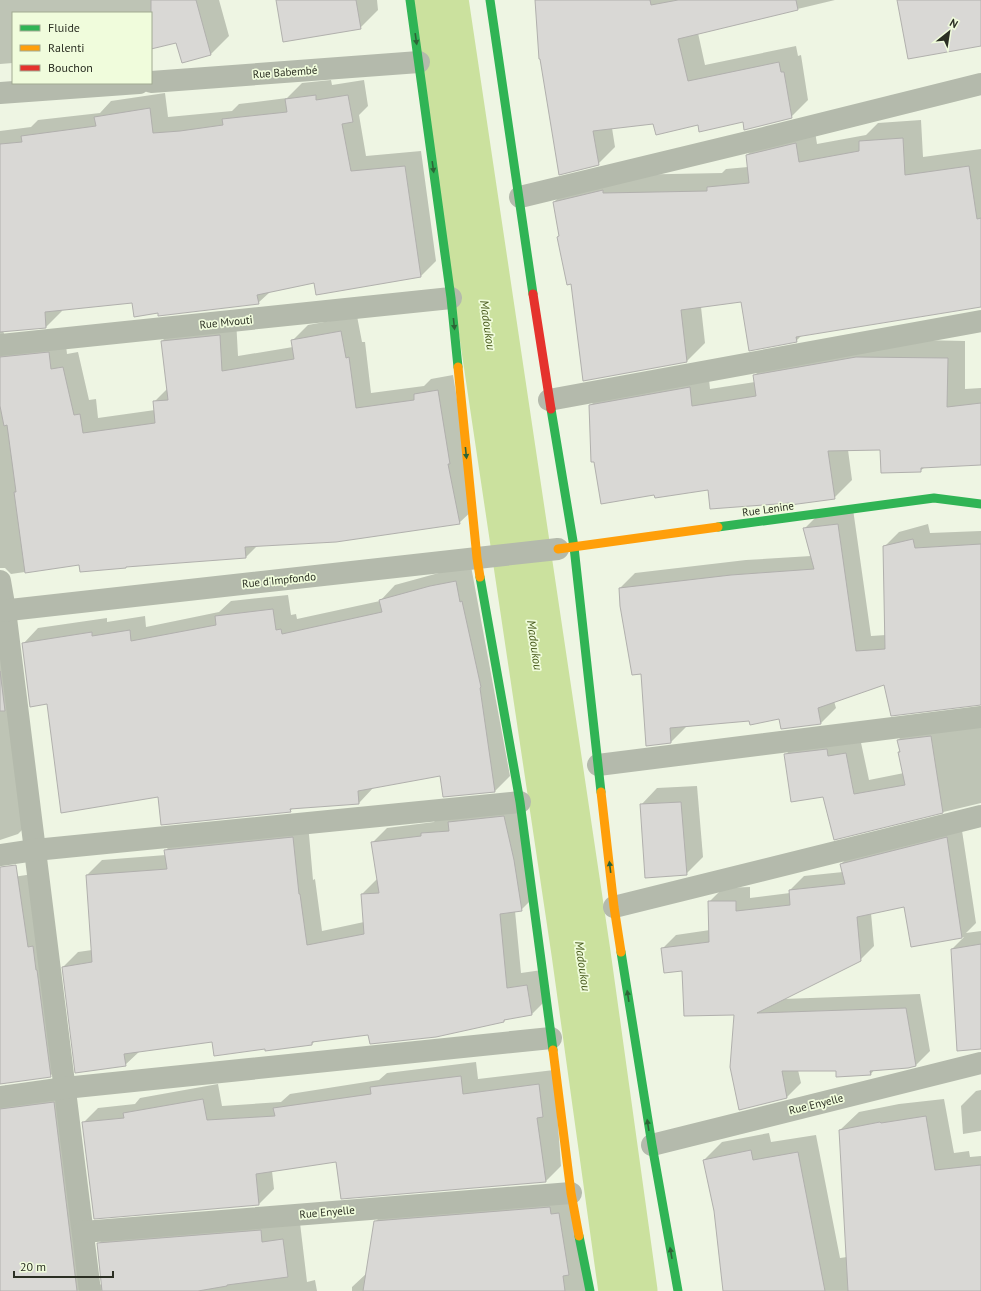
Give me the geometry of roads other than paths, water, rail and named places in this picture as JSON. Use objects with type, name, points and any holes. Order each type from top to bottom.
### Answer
[{"type":"main road","points":[[410,0],[487,557],[571,1193],[590,1291]]},
{"type":"main road","points":[[490,0],[550,400],[566,548],[598,765],[614,907],[652,1145],[678,1291]]},
{"type":"main road","name":"Rue Lenine","points":[[566,548],[934,498],[981,504]]},
{"type":"street","name":"Rue Babembé","points":[[152,82],[419,62]]},
{"type":"street","points":[[0,93],[125,84]]},
{"type":"street","points":[[520,197],[981,84]]},
{"type":"street","name":"Rue Mvouti","points":[[0,345],[451,298]]},
{"type":"street","points":[[550,400],[981,321]]},
{"type":"street","name":"Rue d'Impfondo","points":[[2,610],[566,548]]},
{"type":"street","points":[[0,581],[2,610],[35,850],[90,1291]]},
{"type":"street","points":[[598,765],[981,716]]},
{"type":"street","points":[[0,855],[35,850],[520,802]]},
{"type":"street","points":[[614,907],[981,816]]},
{"type":"street","points":[[0,1097],[65,1088],[551,1038]]},
{"type":"street","name":"Rue Enyelle","points":[[652,1145],[981,1063]]},
{"type":"street","name":"Rue Enyelle","points":[[83,1232],[571,1193]]},
{"type":"waterway","name":"Madoukou","points":[[439,0],[581,953],[628,1291]]}]
